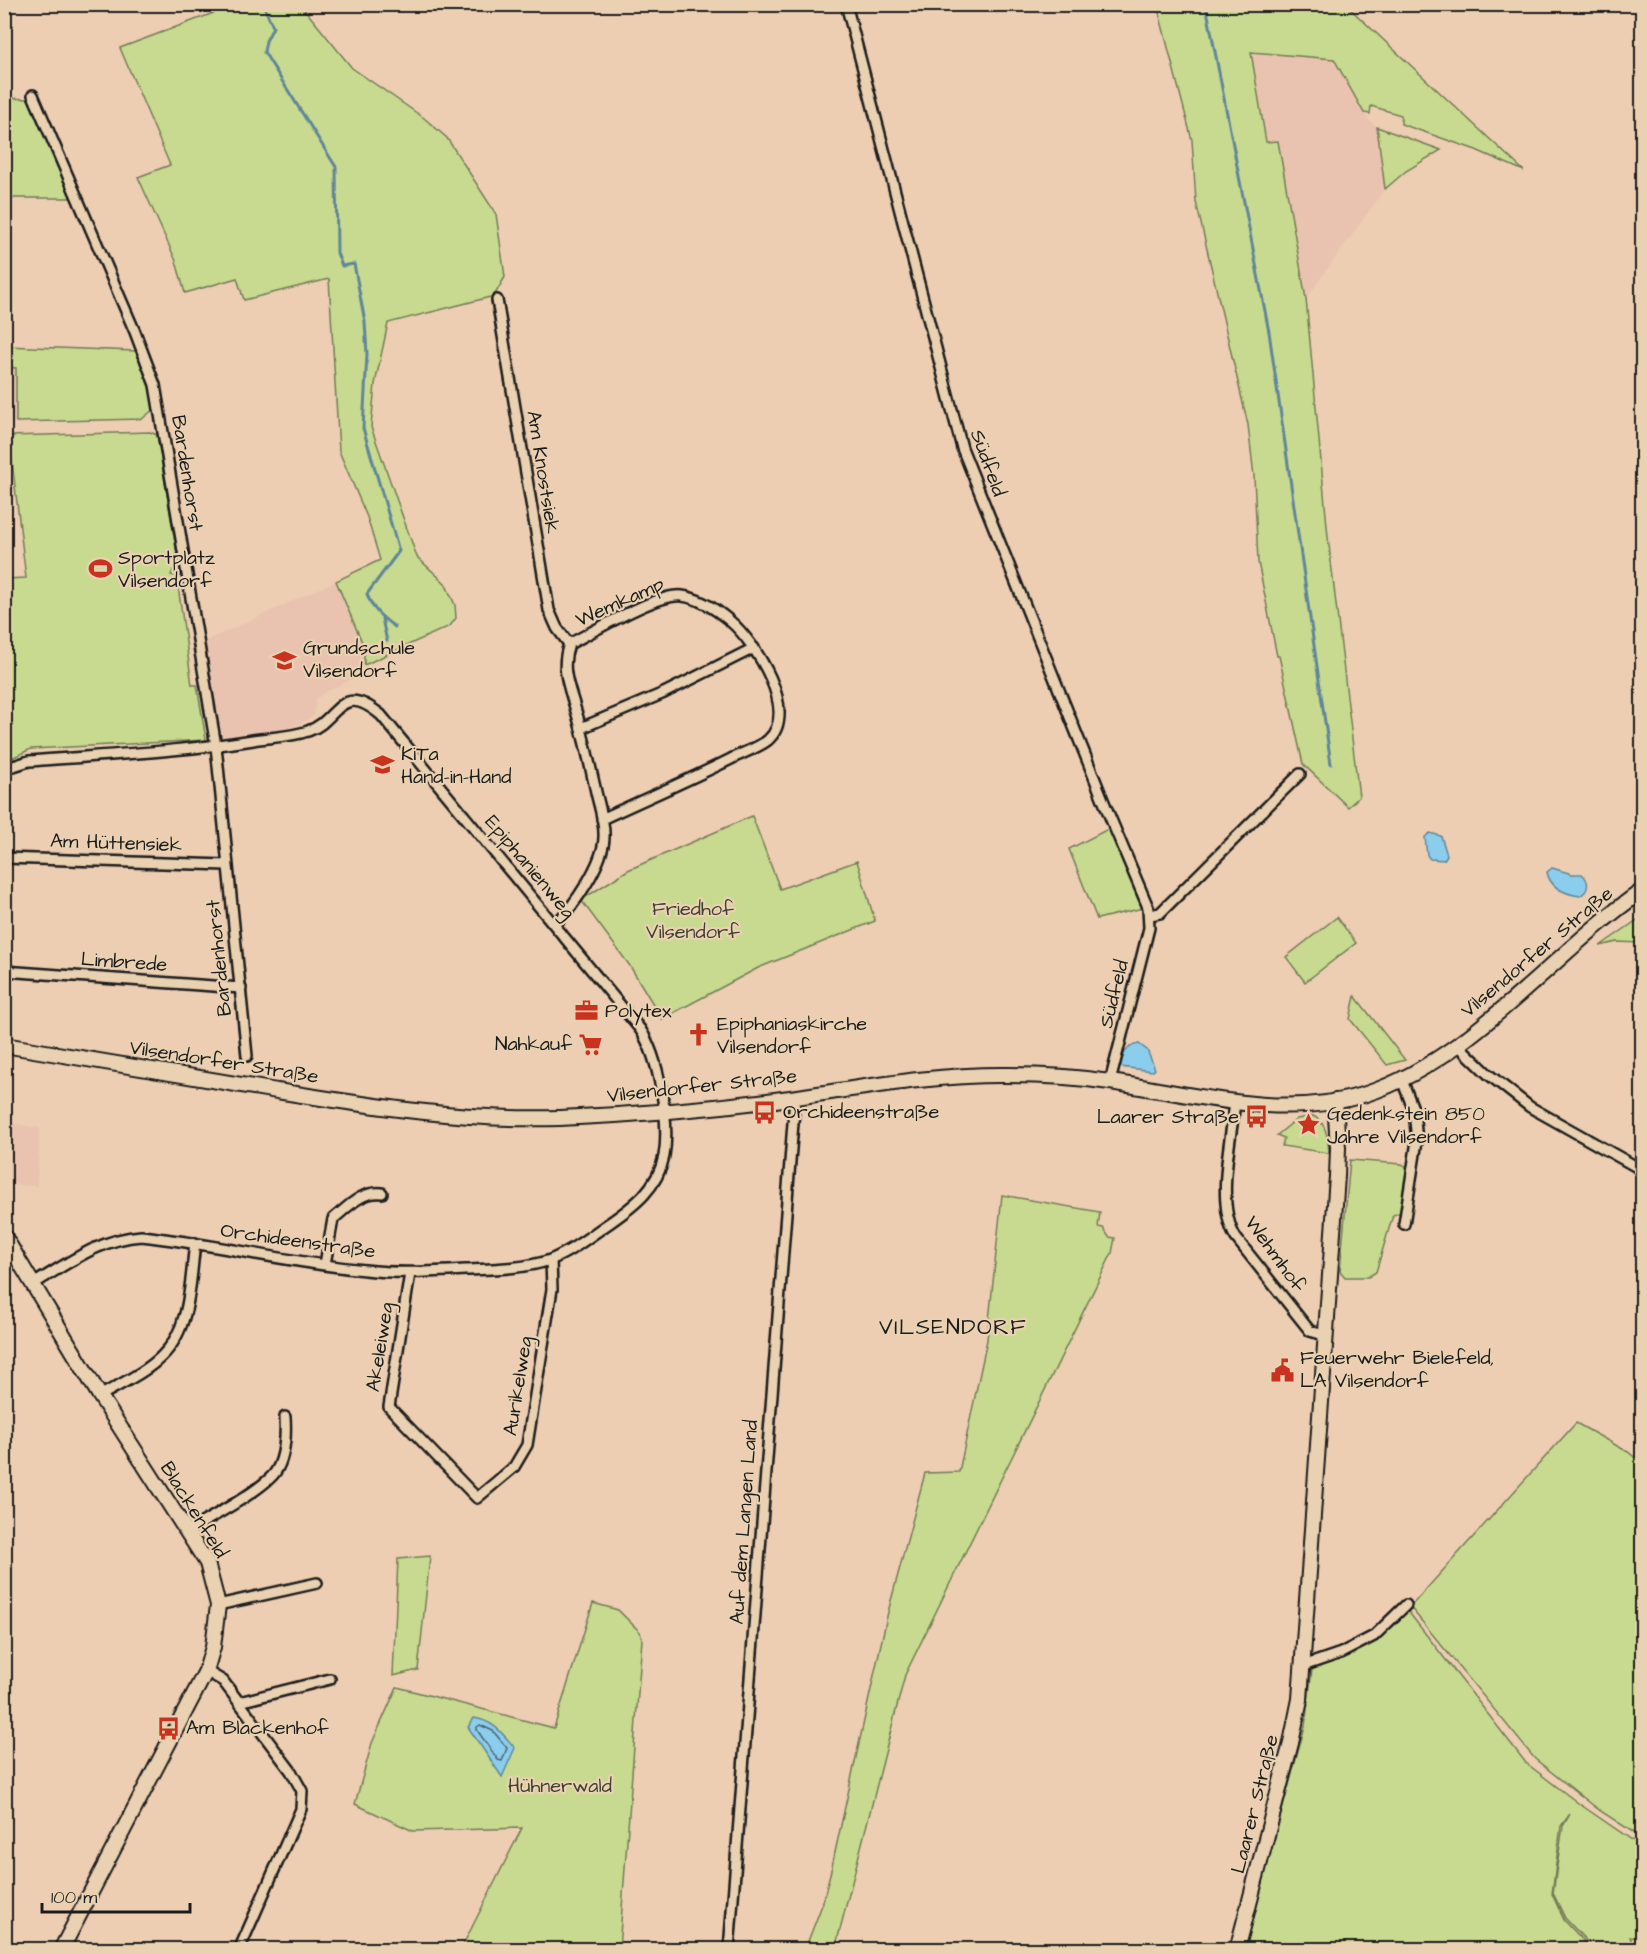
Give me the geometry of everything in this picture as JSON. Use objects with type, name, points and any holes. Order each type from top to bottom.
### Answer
[{"type":"main road","name":"Vilsendorfer Straße","points":[[4,1045],[244,1086],[398,1109],[525,1118],[663,1111],[795,1097],[929,1079],[973,1076],[1044,1076],[1110,1082],[1235,1102],[1278,1105],[1335,1101],[1362,1095],[1402,1080],[1427,1066],[1513,999],[1603,919],[1642,891]]},
{"type":"main road","name":"Laarer Straße","points":[[1238,1950],[1291,1743],[1300,1699],[1338,1161],[1335,1101]]},
{"type":"main road","name":"Blackenfeld","points":[[4,1236],[140,1461],[207,1563],[218,1605],[213,1647],[206,1671],[61,1950]]},
{"type":"street","name":"Südfeld","points":[[846,4],[962,448],[1150,915],[1134,993],[1110,1082]]},
{"type":"street","name":"Bardenhorst","points":[[33,95],[135,332],[155,385],[216,746],[247,1056]]},
{"type":"street","name":"Am Knostsiek","points":[[496,300],[549,610],[557,628],[569,644]]},
{"type":"street","name":"Wemkamp","points":[[555,924],[563,917],[578,895],[601,854],[604,837],[581,728],[564,669],[564,657],[569,644],[666,597],[680,596],[695,599],[729,620],[753,648],[771,680],[778,701],[780,717],[776,730],[767,741],[700,775],[602,819]]},
{"type":"street","points":[[581,728],[664,693],[753,648]]},
{"type":"street","name":"Epiphanienweg","points":[[4,769],[29,761],[216,746],[309,731],[345,703],[358,701],[370,705],[381,715],[555,924],[647,1039],[655,1060],[663,1111]]},
{"type":"street","points":[[1150,915],[1160,913],[1299,774]]},
{"type":"street","name":"Am Hüttensiek","points":[[4,858],[227,865]]},
{"type":"street","name":"Limbrede","points":[[4,971],[242,988]]},
{"type":"street","name":"Vilsendorfer Straße","points":[[1457,1044],[1496,1081],[1530,1107],[1642,1170]]},
{"type":"street","points":[[1402,1080],[1414,1111],[1416,1141],[1404,1224]]},
{"type":"street","name":"Auf dem Langen Land","points":[[729,1950],[795,1097]]},
{"type":"street","name":"Wehmhof","points":[[1235,1102],[1225,1188],[1230,1225],[1243,1246],[1310,1331],[1327,1335]]},
{"type":"street","name":"Orchideenstraße","points":[[33,1284],[84,1253],[112,1240],[141,1236],[364,1270],[410,1273],[489,1269],[551,1260],[616,1218],[649,1191],[658,1177],[665,1148],[663,1111]]},
{"type":"street","points":[[325,1264],[333,1219],[362,1196],[382,1193]]},
{"type":"street","name":"Orchideenstraße","points":[[100,1396],[157,1360],[176,1339],[184,1316],[195,1244]]},
{"type":"street","name":"Aurikelweg","points":[[477,1498],[514,1467],[527,1445],[552,1289],[551,1260]]},
{"type":"street","name":"Akeleiweg","points":[[410,1273],[389,1407],[477,1498]]},
{"type":"street","points":[[188,1531],[272,1477],[280,1461],[286,1429],[285,1417]]},
{"type":"street","points":[[218,1605],[317,1582]]},
{"type":"street","points":[[1303,1666],[1341,1653],[1374,1636],[1406,1605]]},
{"type":"street","points":[[206,1671],[223,1682],[297,1781],[302,1791],[303,1800],[298,1818],[239,1950]]},
{"type":"street","points":[[239,1702],[330,1679]]},
{"type":"shaded area","points":[[1251,52],[1334,59],[1368,119],[1377,127],[1385,189],[1306,299],[1278,142],[1267,143]]},
{"type":"shaded area","points":[[5,367],[16,367],[16,422],[5,423]]},
{"type":"shaded area","name":"Grundschule Vilsendorf","points":[[336,581],[364,647],[364,665],[356,677],[322,694],[316,699],[314,715],[294,727],[227,738],[222,736],[218,732],[203,642]]},
{"type":"shaded area","points":[[4,1122],[40,1128],[37,1186],[5,1184]]},
{"type":"green space","points":[[235,5],[301,5],[352,68],[424,118],[447,138],[496,214],[505,277],[494,296],[388,323],[375,384],[371,427],[417,557],[445,583],[455,605],[456,618],[450,626],[364,665],[364,647],[336,581],[380,560],[367,517],[339,451],[329,279],[244,300],[237,278],[185,293],[176,261],[138,177],[170,165],[120,48]]},
{"type":"green space","points":[[1157,5],[1346,5],[1524,171],[1476,150],[1401,124],[1401,115],[1371,106],[1370,114],[1364,113],[1334,59],[1251,52],[1266,142],[1278,141],[1306,299],[1328,537],[1359,797],[1348,807],[1303,764],[1279,656],[1277,656],[1258,562],[1254,476],[1248,425],[1196,202],[1192,140]]},
{"type":"green space","points":[[5,98],[30,99],[74,198],[5,198]]},
{"type":"green space","points":[[1377,127],[1441,150],[1406,171],[1385,189]]},
{"type":"green space","points":[[5,346],[136,351],[149,380],[154,409],[142,419],[16,422],[16,368],[5,367]]},
{"type":"green space","name":"Sportplatz Vilsendorf","points":[[150,432],[157,435],[178,560],[171,575],[176,576],[177,579],[192,685],[197,685],[206,740],[31,749],[5,761],[5,579],[26,578],[9,436]]},
{"type":"green space","name":"Friedhof Vilsendorf","points":[[752,816],[780,889],[857,861],[875,921],[758,968],[662,1019],[630,966],[581,900],[628,870]]},
{"type":"green space","points":[[1110,828],[1143,908],[1097,919],[1069,849]]},
{"type":"green space","points":[[1642,911],[1642,943],[1617,942],[1600,946],[1640,918]]},
{"type":"green space","points":[[1337,917],[1356,943],[1305,982],[1286,957]]},
{"type":"green space","points":[[1355,996],[1405,1060],[1387,1065],[1350,1019]]},
{"type":"green space","points":[[1313,1116],[1324,1127],[1329,1153],[1282,1146],[1284,1138],[1277,1135],[1297,1119]]},
{"type":"green space","points":[[1350,1160],[1402,1164],[1408,1168],[1404,1211],[1393,1215],[1376,1272],[1368,1277],[1345,1277],[1340,1271]]},
{"type":"green space","points":[[1002,1195],[1100,1212],[1098,1227],[1103,1228],[1109,1237],[1115,1238],[1112,1253],[905,1675],[835,1949],[805,1949],[822,1905],[832,1866],[888,1612],[925,1473],[959,1472],[987,1340]]},
{"type":"green space","points":[[1576,1423],[1628,1452],[1642,1463],[1642,1838],[1599,1810],[1535,1759],[1410,1607]]},
{"type":"green space","points":[[430,1556],[418,1670],[393,1676],[398,1559]]},
{"type":"green space","name":"Hühnerwald","points":[[593,1603],[618,1610],[640,1632],[642,1639],[619,1949],[461,1949],[522,1828],[413,1831],[355,1804],[372,1743],[397,1687],[554,1728]]},
{"type":"green space","points":[[1407,1610],[1526,1763],[1578,1803],[1642,1847],[1642,1938],[1630,1937],[1636,1949],[1594,1949],[1565,1918],[1553,1893],[1563,1826],[1570,1814],[1561,1826],[1552,1894],[1564,1920],[1591,1949],[1244,1950],[1305,1726],[1312,1670],[1344,1655]]},
{"type":"water","points":[[1430,833],[1441,836],[1447,855],[1444,860],[1430,859],[1427,855],[1425,837]]},
{"type":"water","points":[[1552,868],[1572,874],[1582,874],[1587,883],[1587,889],[1580,896],[1559,889],[1551,882],[1547,872]]},
{"type":"water","points":[[1139,1044],[1147,1050],[1155,1069],[1153,1071],[1120,1067],[1125,1052],[1131,1046]]},
{"type":"water","points":[[474,1718],[492,1725],[515,1748],[502,1777],[468,1727]]},
{"type":"waterway","points":[[263,4],[273,27],[266,41],[264,52],[336,167],[337,253],[342,266],[354,264],[365,322],[367,354],[363,428],[399,551],[367,594],[378,613],[395,627]]},
{"type":"waterway","points":[[1207,10],[1269,332],[1331,764]]},
{"type":"waterway","points":[[382,619],[387,641]]},
{"type":"place","name":"Sportplatz Vilsendorf","points":[[100,569]]},
{"type":"place","name":"Grundschule Vilsendorf","points":[[285,660]]},
{"type":"place","name":"KiTa Hand-in-Hand","points":[[383,765]]},
{"type":"place","name":"Polytex","points":[[587,1011]]},
{"type":"place","name":"Epiphaniaskirche Vilsendorf","points":[[699,1035]]},
{"type":"place","name":"Nahkauf","points":[[590,1044]]},
{"type":"place","name":"Orchideenstraße","points":[[765,1112]]},
{"type":"place","name":"Laarer Straße","points":[[1257,1117]]},
{"type":"place","name":"Gedenkstein 850 Jahre Vilsendorf","points":[[1309,1125]]},
{"type":"place","name":"Feuerwehr Bielefeld, LA Vilsendorf","points":[[1282,1370]]},
{"type":"place","name":"Am Blackenhof","points":[[168,1728]]},
{"type":"district","name":"VILSENDORF","points":[[953,1327]]}]
